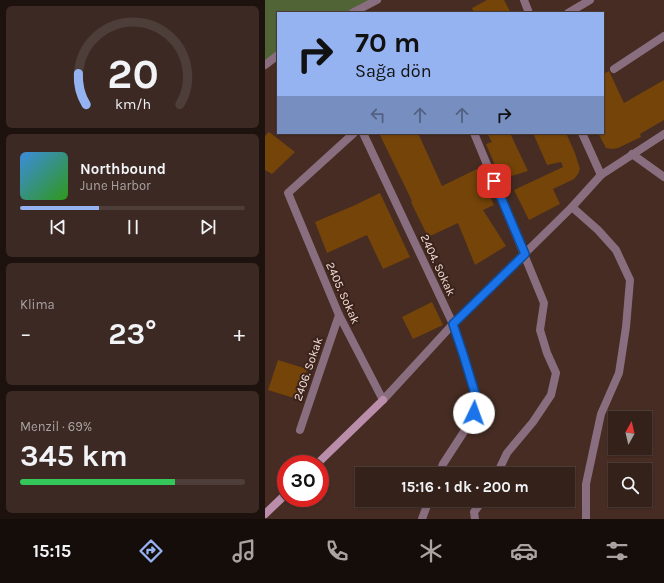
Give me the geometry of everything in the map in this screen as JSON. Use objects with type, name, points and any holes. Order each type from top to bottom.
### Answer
[{"type":"street","points":[[354,12],[377,0]]},
{"type":"street","points":[[523,0],[529,12]]},
{"type":"street","points":[[570,12],[591,0]]},
{"type":"street","points":[[614,69],[664,36]]},
{"type":"street","points":[[265,65],[277,56]]},
{"type":"street","name":"2405. Sokak","points":[[353,134],[287,193],[339,315],[383,400]]},
{"type":"street","name":"2404. Sokak","points":[[363,134],[453,324],[477,400],[474,413],[467,427],[442,467]]},
{"type":"street","points":[[474,134],[544,303],[540,330],[547,353],[556,373],[551,395],[533,422],[507,453],[500,467]]},
{"type":"street","points":[[583,134],[601,174]]},
{"type":"street","points":[[326,455],[383,400],[453,324],[572,207],[601,174],[664,134]]},
{"type":"street","points":[[632,154],[664,177]]},
{"type":"street","points":[[572,207],[599,230],[616,250],[630,280],[626,327],[619,373],[601,414],[586,484],[586,519]]},
{"type":"street","name":"2406. Sokak","points":[[300,430],[339,315]]},
{"type":"street","points":[[265,514],[277,503]]},
{"type":"street","points":[[422,519],[426,507]]},
{"type":"street","points":[[475,519],[474,512],[478,507]]},
{"type":"green space","points":[[265,0],[377,0],[354,12],[277,12],[277,56],[265,65]]},
{"type":"building","points":[[487,0],[504,0],[510,12],[474,12],[472,8]]},
{"type":"building","points":[[609,71],[624,103],[664,80],[664,120],[640,134],[641,137],[618,148],[612,149],[606,148],[599,134],[604,134],[604,74]]},
{"type":"building","points":[[269,132],[295,152],[272,174],[265,170],[265,136]]},
{"type":"building","points":[[379,134],[418,134],[442,186],[477,169],[494,205],[483,210],[506,246],[475,265],[458,223],[428,237],[411,202],[412,201]]},
{"type":"building","points":[[488,134],[510,134],[528,171],[501,179],[486,144],[492,142]]},
{"type":"building","points":[[533,134],[566,134],[580,169],[578,174],[574,179],[553,189],[560,204],[529,220],[514,190],[563,167],[561,162],[547,165]]},
{"type":"building","points":[[380,193],[410,257],[383,269],[367,235],[327,253],[315,222]]},
{"type":"building","points":[[432,302],[443,325],[413,339],[402,317]]},
{"type":"building","points":[[278,360],[307,369],[297,399],[268,390]]},
{"type":"route","points":[[474,413],[477,400],[453,324],[525,254],[494,181]]}]
